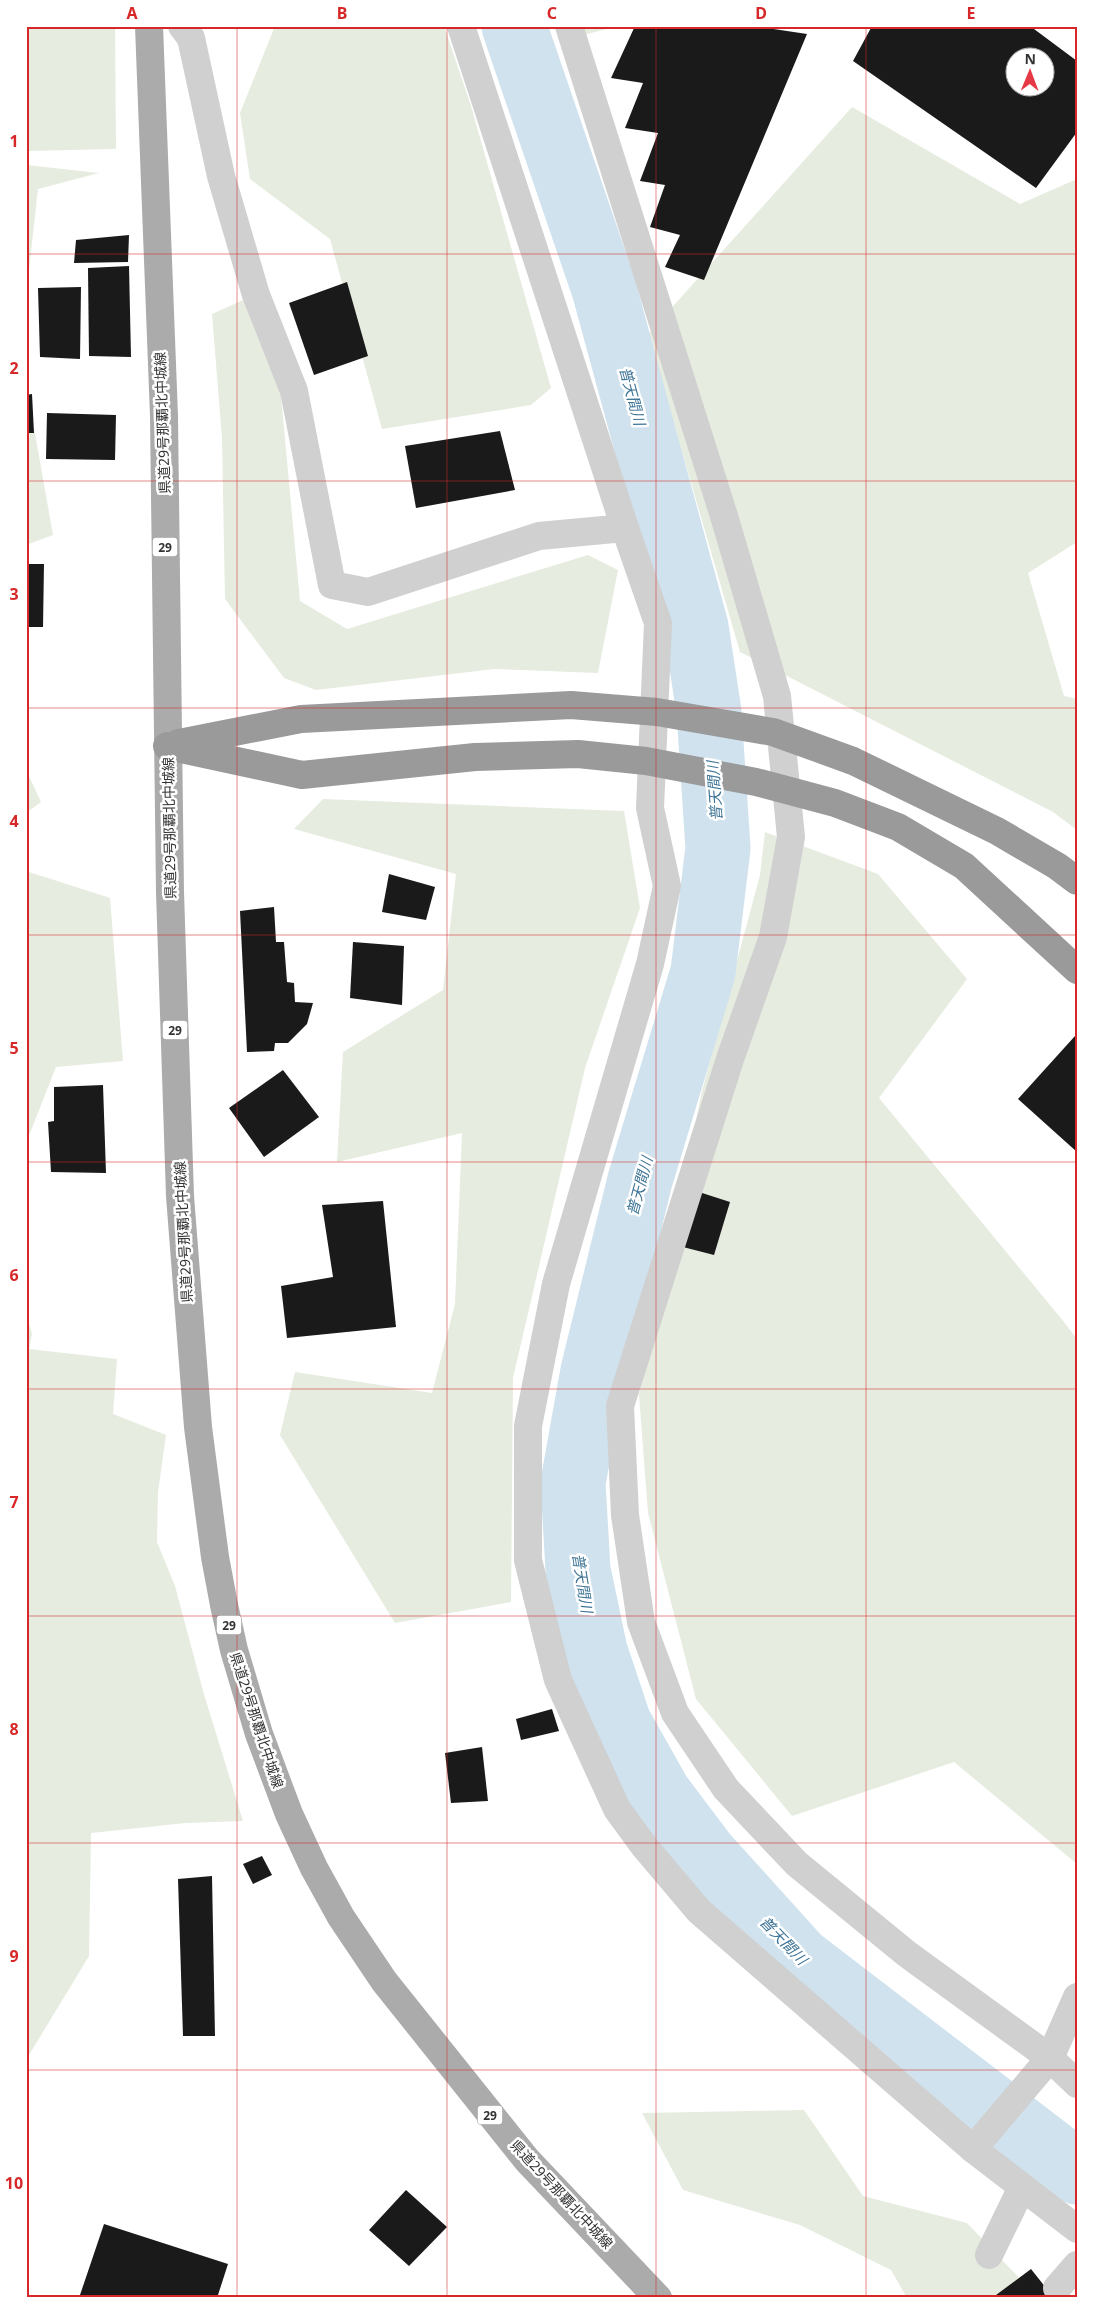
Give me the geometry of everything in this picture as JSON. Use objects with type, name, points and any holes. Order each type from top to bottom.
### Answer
[{"type":"highway","points":[[168,746],[301,719],[570,705],[657,712],[774,732],[853,760],[997,831],[1057,866],[1077,881]]},
{"type":"highway","points":[[168,746],[302,775],[475,757],[578,754],[646,760],[756,782],[835,803],[898,827],[964,866],[1077,970]]},
{"type":"main road","name":"県道29号那覇北中城線","points":[[148,26],[164,416],[170,892],[180,1196],[198,1426],[215,1557],[234,1650],[259,1734],[288,1814],[314,1868],[341,1917],[384,1981],[527,2160],[658,2298]]},
{"type":"street","points":[[182,26],[191,38],[221,176],[256,295],[294,391],[332,585],[368,592],[539,536],[625,528]]},
{"type":"street","points":[[461,26],[625,528],[658,623],[650,808],[668,886],[650,964],[556,1284],[528,1426],[528,1560],[558,1680],[616,1809],[698,1911],[974,2148],[1077,2229]]},
{"type":"street","points":[[569,26],[724,516],[777,696],[791,837],[773,937],[730,1059],[620,1406],[625,1515],[641,1622],[675,1713],[726,1789],[797,1864],[907,1954],[1049,2059],[1077,2084]]},
{"type":"street","points":[[974,2148],[1049,2059],[1077,1997]]},
{"type":"street","points":[[989,2255],[1022,2187]]},
{"type":"street","points":[[1057,2288],[1077,2265]]},
{"type":"shaded area","points":[[26,26],[115,26],[116,149],[26,151]]},
{"type":"shaded area","points":[[275,26],[444,26],[471,106],[551,388],[531,405],[382,429],[330,239],[250,179],[240,113]]},
{"type":"shaded area","points":[[581,26],[619,26],[583,35]]},
{"type":"shaded area","points":[[852,107],[1020,204],[1077,179],[1077,542],[1028,573],[1064,696],[1077,699],[1077,830],[1053,812],[740,652],[648,334]]},
{"type":"shaded area","points":[[26,165],[99,173],[38,189],[26,297]]},
{"type":"shaded area","points":[[243,300],[281,396],[300,601],[347,629],[588,555],[618,570],[598,673],[494,669],[316,690],[284,678],[225,599],[222,438],[212,314]]},
{"type":"shaded area","points":[[26,383],[53,535],[26,545]]},
{"type":"shaded area","points":[[26,770],[41,802],[26,813]]},
{"type":"shaded area","points":[[323,799],[624,811],[640,908],[585,1068],[513,1378],[511,1602],[395,1623],[280,1435],[295,1372],[432,1393],[455,1304],[462,1133],[337,1162],[343,1052],[443,990],[456,874],[294,829]]},
{"type":"shaded area","points":[[765,832],[878,874],[967,979],[879,1098],[1077,1339],[1077,1864],[954,1762],[792,1816],[696,1699],[648,1513],[639,1395],[702,1091],[760,875]]},
{"type":"shaded area","points":[[26,871],[110,898],[123,1061],[56,1067],[26,1143]]},
{"type":"shaded area","points":[[26,1313],[32,1334],[29,1349],[117,1359],[113,1414],[166,1435],[158,1492],[157,1542],[175,1586],[203,1691],[243,1821],[186,1823],[91,1833],[89,1956],[26,2060]]},
{"type":"shaded area","points":[[804,2110],[863,2196],[967,2223],[1038,2298],[907,2298],[891,2270],[800,2225],[683,2190],[642,2113]]},
{"type":"building","points":[[635,26],[754,26],[807,34],[704,280],[665,267],[680,235],[650,227],[665,185],[640,181],[658,133],[625,128],[643,83],[611,78]]},
{"type":"building","points":[[872,26],[1030,26],[1077,61],[1077,132],[1036,188],[853,61]]},
{"type":"building","points":[[129,235],[128,262],[74,263],[76,240]]},
{"type":"building","points":[[129,266],[131,357],[89,356],[88,268]]},
{"type":"building","points":[[347,282],[368,356],[314,375],[289,303]]},
{"type":"building","points":[[81,287],[80,359],[40,357],[38,288]]},
{"type":"building","points":[[32,394],[34,433],[26,433],[26,395]]},
{"type":"building","points":[[47,413],[116,415],[115,460],[46,459]]},
{"type":"building","points":[[500,431],[515,490],[416,508],[405,446]]},
{"type":"building","points":[[26,564],[44,564],[43,627],[26,627]]},
{"type":"building","points":[[389,874],[435,887],[426,920],[382,912]]},
{"type":"building","points":[[274,907],[276,942],[284,942],[287,982],[294,983],[295,1002],[313,1003],[307,1024],[288,1043],[275,1043],[274,1051],[247,1052],[240,911]]},
{"type":"building","points":[[353,942],[404,946],[402,1005],[350,998]]},
{"type":"building","points":[[1075,1036],[1077,1038],[1077,1152],[1018,1099]]},
{"type":"building","points":[[283,1070],[319,1117],[264,1157],[229,1108]]},
{"type":"building","points":[[103,1085],[106,1173],[51,1172],[48,1122],[54,1121],[54,1087]]},
{"type":"building","points":[[699,1192],[730,1202],[714,1255],[683,1247]]},
{"type":"building","points":[[383,1201],[396,1327],[287,1338],[281,1286],[333,1277],[322,1205]]},
{"type":"building","points":[[552,1709],[559,1731],[521,1740],[516,1719]]},
{"type":"building","points":[[482,1747],[488,1801],[451,1803],[445,1753]]},
{"type":"building","points":[[262,1856],[272,1875],[253,1884],[243,1864]]},
{"type":"building","points":[[212,1876],[215,2036],[183,2036],[178,1879]]},
{"type":"building","points":[[406,2190],[447,2227],[409,2266],[369,2230]]},
{"type":"building","points":[[104,2224],[228,2264],[217,2298],[79,2298]]},
{"type":"building","points":[[1031,2269],[1054,2298],[992,2298]]},
{"type":"waterway","name":"普天間川","points":[[514,26],[604,289],[696,627],[709,712],[718,848],[703,972],[640,1180],[593,1371],[573,1483],[578,1570],[595,1651],[619,1723],[659,1794],[705,1855],[799,1959],[1077,2172]]}]
